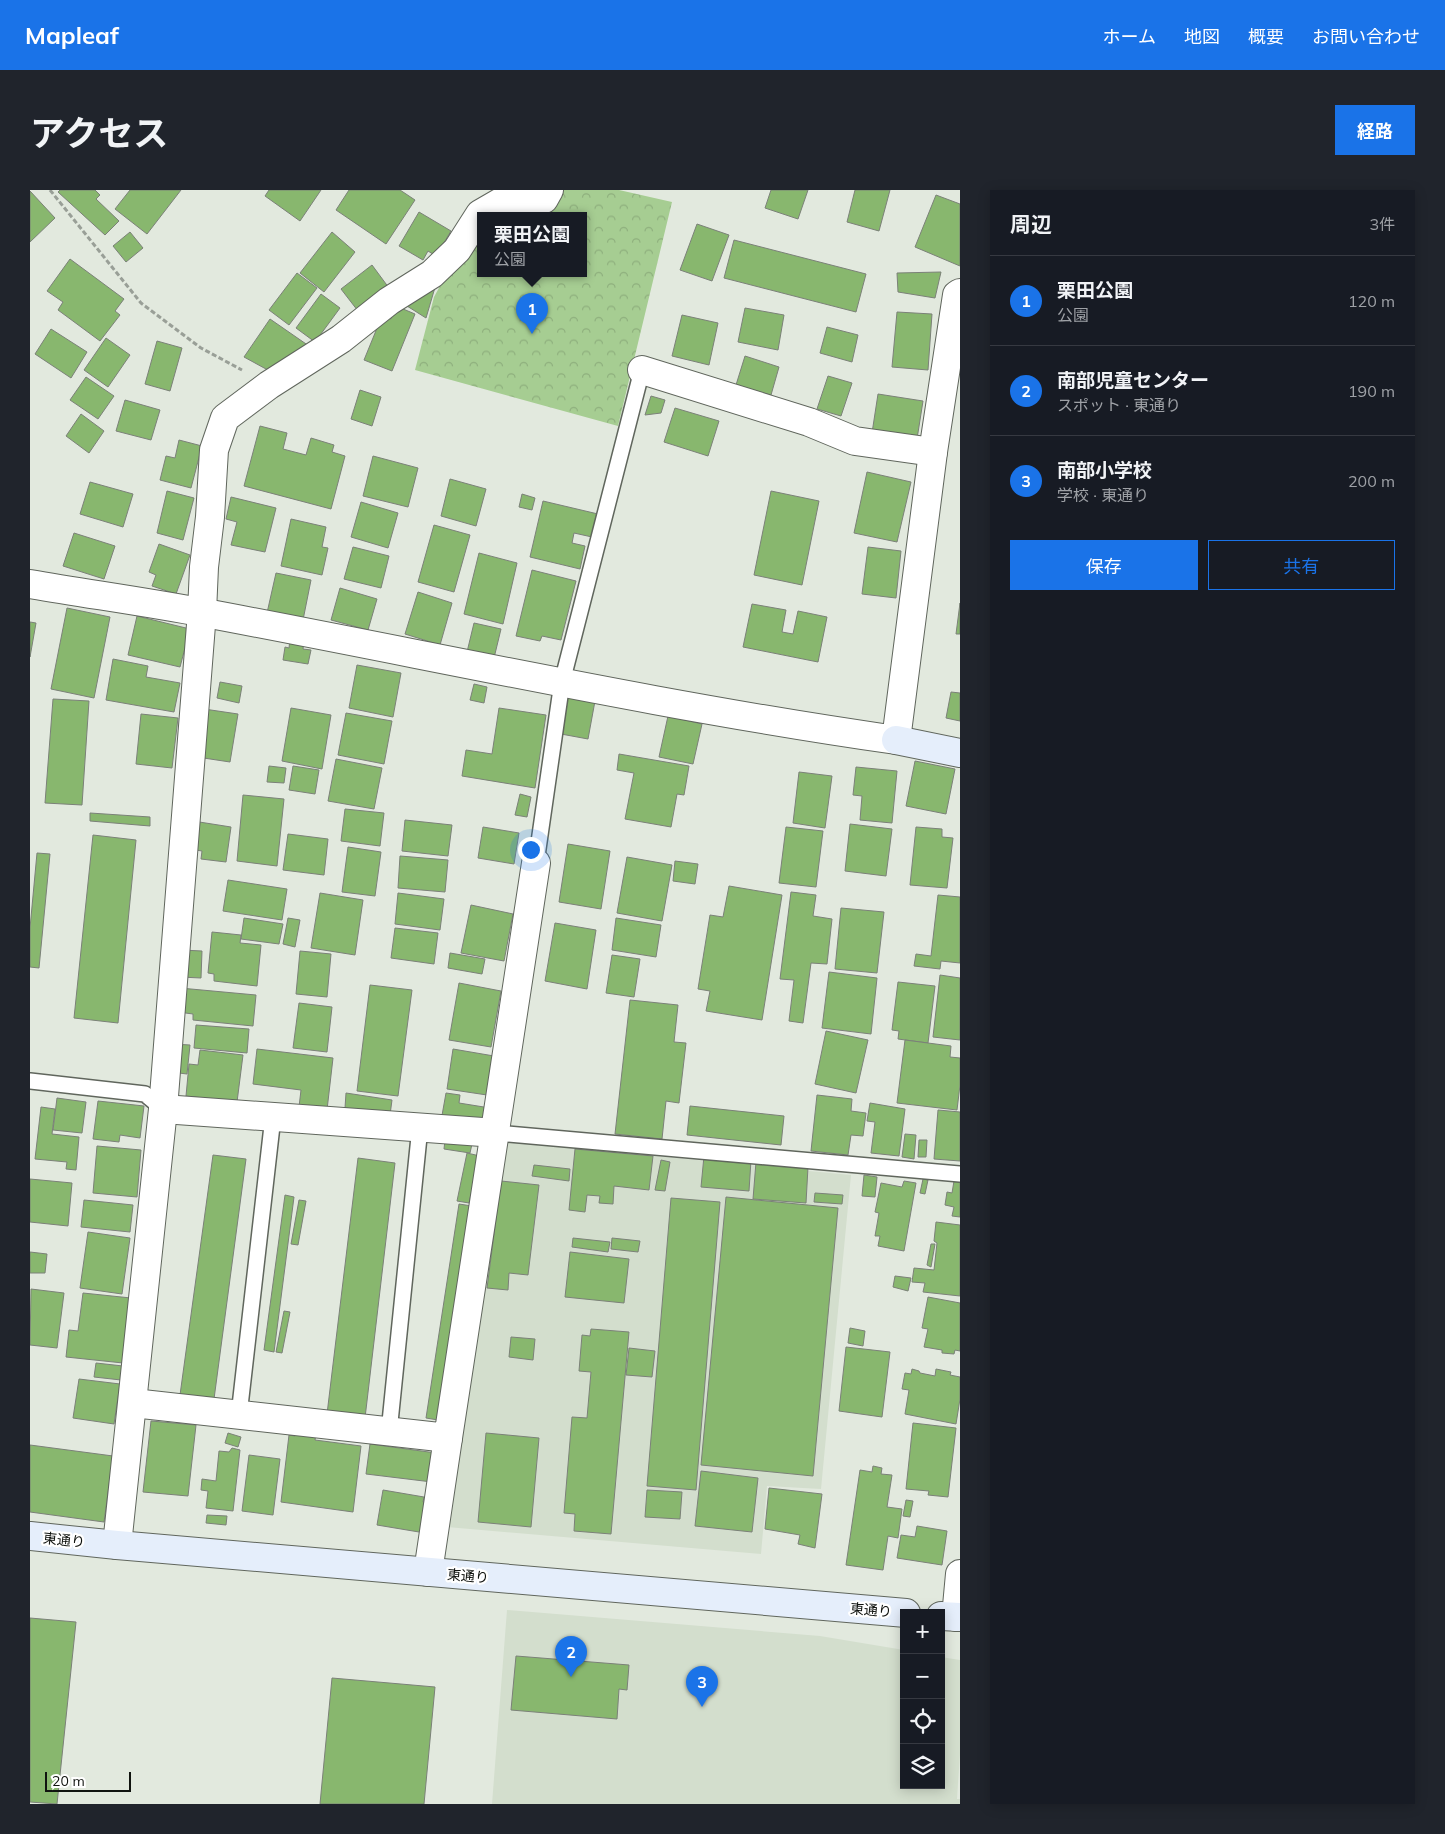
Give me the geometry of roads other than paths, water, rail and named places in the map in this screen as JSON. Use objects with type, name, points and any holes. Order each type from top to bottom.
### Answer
[{"type":"street","points":[[484,212],[499,204],[544,199],[549,190]]},
{"type":"street","points":[[117,1545],[163,1109],[214,450],[225,418],[269,385],[341,339],[389,301],[432,274],[457,250],[477,219]]},
{"type":"street","points":[[896,740],[933,452],[957,294],[960,293]]},
{"type":"street","points":[[642,370],[809,422],[856,441],[933,452]]},
{"type":"street","points":[[30,584],[202,612],[699,709],[896,740],[960,753]]},
{"type":"street","points":[[428,1572],[536,863]]},
{"type":"street","points":[[163,1109],[496,1133]]},
{"type":"street","points":[[133,1403],[448,1438]]},
{"type":"street","name":"東通り","points":[[30,1536],[900,1612]]},
{"type":"street","points":[[952,1617],[960,1574]]},
{"type":"lane","points":[[536,863],[562,682],[642,370]]},
{"type":"lane","points":[[30,1081],[146,1094],[163,1109]]},
{"type":"lane","points":[[239,1415],[273,1117]]},
{"type":"lane","points":[[389,1432],[420,1127]]},
{"type":"lane","points":[[496,1133],[960,1174]]},
{"type":"place","name":"栗田公園","points":[[532,334]]},
{"type":"place","name":"南部児童センター","points":[[571,1677]]},
{"type":"place","name":"南部小学校","points":[[702,1707]]}]
